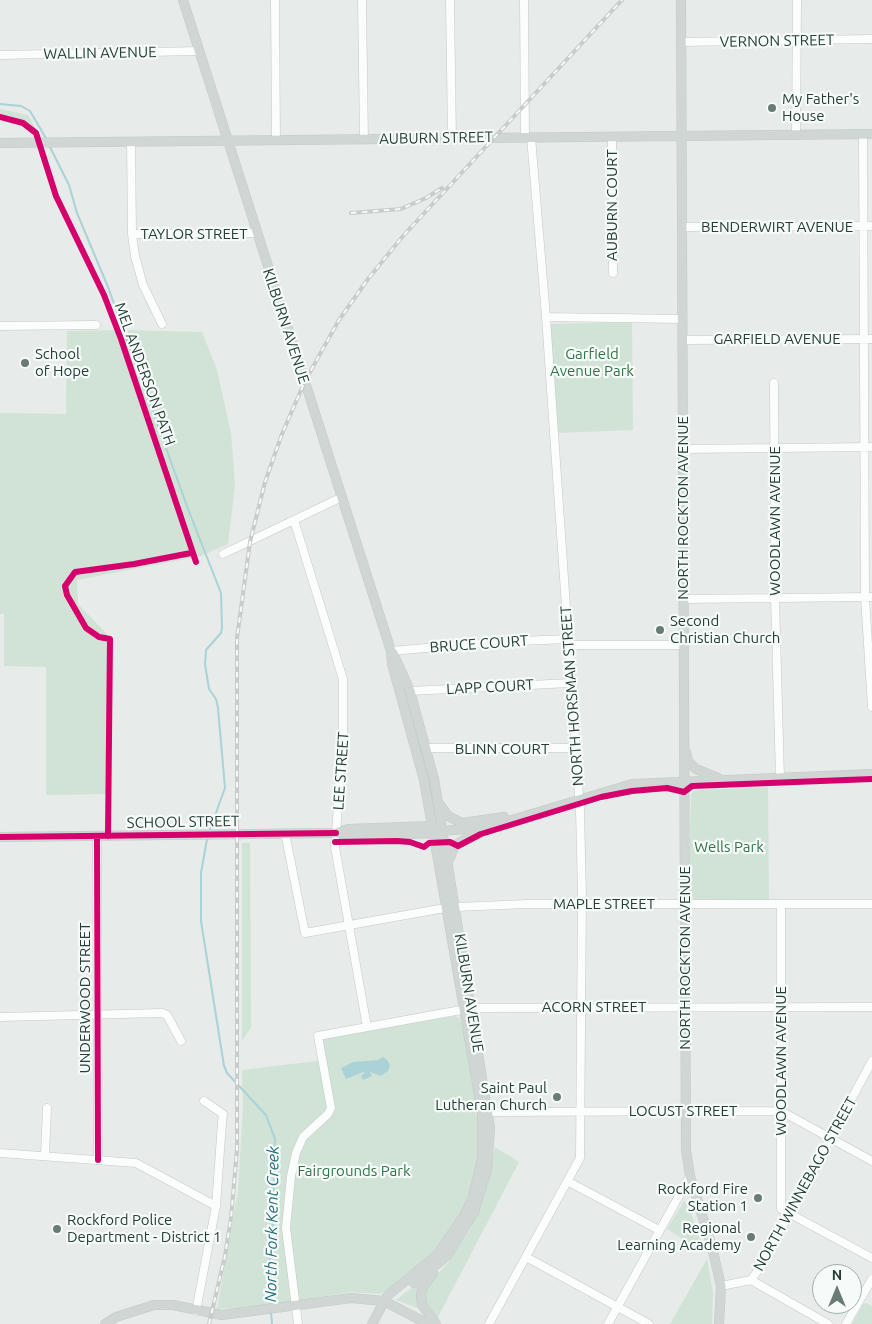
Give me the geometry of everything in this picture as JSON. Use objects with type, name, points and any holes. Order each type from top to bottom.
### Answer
[{"type":"main road","name":"KILBURN AVENUE","points":[[183,0],[256,234],[391,651],[410,691],[428,748],[456,907],[468,1008],[490,1146],[482,1191],[465,1229],[447,1256],[414,1284],[384,1301]]},
{"type":"main road","name":"NORTH ROCKTON AVENUE","points":[[681,0],[686,1150],[690,1176],[712,1247],[721,1286],[719,1324]]},
{"type":"main road","name":"AUBURN STREET","points":[[0,143],[528,136],[867,134]]},
{"type":"main road","name":"KILBURN AVENUE","points":[[391,651],[392,664],[424,780],[445,908],[468,1008]]},
{"type":"main road","points":[[684,743],[692,766],[709,776],[725,780]]},
{"type":"main road","points":[[449,866],[451,852],[455,845],[486,827],[632,784],[872,774]]},
{"type":"main road","points":[[407,831],[423,819],[428,802]]},
{"type":"main road","points":[[438,802],[448,816],[462,823],[527,815]]},
{"type":"main road","name":"SCHOOL STREET","points":[[0,837],[284,833],[336,833],[347,836],[486,827]]},
{"type":"main road","points":[[407,831],[427,841],[437,856]]},
{"type":"main road","name":"KILBURN AVENUE","points":[[372,1324],[384,1301],[393,1290],[437,1255],[464,1216],[473,1197],[482,1159],[485,1112]]},
{"type":"main road","points":[[436,1324],[422,1305],[422,1287],[447,1256]]},
{"type":"main road","points":[[105,1324],[116,1317],[154,1305],[173,1305],[211,1314],[261,1311],[351,1298],[384,1301],[428,1324]]},
{"type":"street","points":[[275,0],[276,140]]},
{"type":"street","points":[[362,0],[364,139]]},
{"type":"street","points":[[450,0],[452,138]]},
{"type":"street","name":"NORTH HORSMAN STREET","points":[[489,1324],[569,1182],[580,1158],[582,904],[579,800],[546,318],[528,136],[524,0]]},
{"type":"street","points":[[796,135],[797,0]]},
{"type":"street","name":"VERNON STREET","points":[[682,42],[872,39]]},
{"type":"street","name":"WALLIN AVENUE","points":[[0,55],[199,51]]},
{"type":"street","points":[[867,134],[868,597],[872,707]]},
{"type":"street","name":"AUBURN COURT","points":[[612,136],[612,273]]},
{"type":"street","points":[[131,142],[132,234],[135,256],[143,285],[162,324]]},
{"type":"street","name":"BENDERWIRT AVENUE","points":[[682,227],[868,226]]},
{"type":"street","name":"TAYLOR STREET","points":[[132,234],[256,234]]},
{"type":"street","points":[[546,318],[682,319]]},
{"type":"street","points":[[0,326],[96,325]]},
{"type":"street","name":"GARFIELD AVENUE","points":[[683,340],[868,339]]},
{"type":"street","name":"WOODLAWN AVENUE","points":[[774,383],[776,448],[775,598],[780,778]]},
{"type":"street","points":[[683,449],[868,447]]},
{"type":"street","points":[[223,554],[342,497]]},
{"type":"street","name":"LEE STREET","points":[[294,520],[343,679],[343,735],[335,847],[367,1027]]},
{"type":"street","points":[[684,599],[868,597]]},
{"type":"street","name":"BRUCE COURT","points":[[391,651],[496,642],[683,645]]},
{"type":"street","name":"LAPP COURT","points":[[410,691],[570,683]]},
{"type":"street","name":"BLINN COURT","points":[[428,748],[575,748]]},
{"type":"street","points":[[284,833],[305,933],[445,908]]},
{"type":"street","name":"UNDERWOOD STREET","points":[[98,837],[98,1160]]},
{"type":"street","name":"MAPLE STREET","points":[[456,907],[582,904],[872,904]]},
{"type":"street","name":"WOODLAWN AVENUE","points":[[781,904],[781,1209],[789,1214]]},
{"type":"street","name":"ACORN STREET","points":[[297,1305],[286,1228],[293,1162],[303,1137],[328,1114],[331,1108],[318,1036],[468,1008],[872,1007]]},
{"type":"street","points":[[0,1017],[162,1013],[167,1015],[181,1040]]},
{"type":"street","name":"NORTH WINNEBAGO STREET","points":[[751,1280],[761,1266],[872,1061]]},
{"type":"street","points":[[196,1311],[216,1206],[222,1114],[204,1102]]},
{"type":"street","points":[[45,1156],[47,1108]]},
{"type":"street","name":"LOCUST STREET","points":[[485,1112],[781,1111],[872,1161]]},
{"type":"street","points":[[0,1153],[136,1163],[216,1206]]},
{"type":"street","points":[[608,1324],[690,1176]]},
{"type":"street","points":[[569,1182],[659,1230]]},
{"type":"street","points":[[789,1214],[872,1258]]},
{"type":"street","points":[[526,1257],[649,1324]]},
{"type":"street","points":[[846,1324],[872,1279]]},
{"type":"street","points":[[721,1286],[751,1280],[828,1324]]},
{"type":"street","points":[[863,1296],[872,1300]]},
{"type":"street","points":[[297,1305],[298,1324]]},
{"type":"green space","points":[[0,109],[28,115],[37,131],[18,118],[0,114]]},
{"type":"green space","name":"Garfield Avenue Park","points":[[632,322],[633,430],[557,433],[550,324]]},
{"type":"green space","points":[[67,331],[202,332],[217,370],[231,433],[235,485],[228,544],[201,556],[77,580],[78,604],[107,634],[107,794],[46,795],[46,667],[4,666],[4,614],[0,614],[0,413],[66,414]]},
{"type":"green space","name":"Wells Park","points":[[768,787],[769,900],[693,899],[689,895],[691,794],[696,790]]},
{"type":"green space","points":[[242,843],[250,843],[251,1027],[242,1041]]},
{"type":"green space","name":"Fairgrounds Park","points":[[455,1016],[459,1018],[462,1024],[477,1107],[479,1156],[472,1185],[459,1218],[433,1254],[398,1283],[380,1294],[351,1292],[259,1307],[217,1309],[238,1191],[243,1107],[242,1070],[325,1060],[322,1041],[325,1038]]},
{"type":"green space","points":[[495,1147],[519,1162],[437,1319],[426,1309],[424,1291],[426,1285],[448,1263],[470,1229],[484,1197]]},
{"type":"green space","points":[[684,1201],[688,1204],[704,1252],[667,1229]]},
{"type":"green space","points":[[707,1259],[713,1292],[712,1324],[670,1324]]},
{"type":"green space","points":[[430,1274],[419,1289],[417,1308],[396,1300]]},
{"type":"green space","points":[[866,1303],[872,1306],[872,1324],[852,1324],[858,1314],[862,1314],[863,1304]]},
{"type":"water","points":[[383,1057],[390,1066],[388,1071],[381,1076],[370,1072],[372,1076],[363,1080],[361,1076],[365,1073],[363,1072],[346,1079],[341,1068],[353,1062],[378,1060]]},
{"type":"waterway","name":"North Fork Kent Creek","points":[[0,104],[21,106],[30,111],[47,140]]},
{"type":"waterway","name":"North Fork Kent Creek","points":[[49,145],[69,185],[77,213],[108,287],[188,509],[221,593],[221,633],[206,650],[205,664],[209,689],[216,699],[218,708],[225,788],[209,832]]},
{"type":"waterway","name":"North Fork Kent Creek","points":[[207,839],[201,873],[201,921],[224,1066],[227,1073],[266,1115],[275,1139],[273,1219],[268,1283],[270,1306]]},
{"type":"waterway","name":"North Fork Kent Creek","points":[[271,1311],[272,1324]]},
{"type":"railway","points":[[209,1324],[225,1256],[231,1218],[237,1150],[237,638],[250,542],[265,482],[282,434],[305,381],[339,320],[368,279],[403,236],[622,0]]},
{"type":"railway","points":[[351,213],[401,209],[426,198],[442,188]]},
{"type":"cycle path","name":"MEL ANDERSON PATH","points":[[0,117],[23,123],[36,133],[56,196],[104,295],[121,339],[196,562]]},
{"type":"cycle path","points":[[108,836],[110,639],[99,637],[86,628],[67,595],[65,586],[75,572],[134,564],[191,553]]},
{"type":"cycle path","points":[[335,842],[397,841],[410,842],[424,847],[429,843],[450,842],[458,846],[481,834],[601,797],[632,791],[667,788],[684,792],[692,786],[872,779]]},
{"type":"cycle path","points":[[0,837],[336,833]]},
{"type":"cycle path","points":[[97,837],[98,1160]]},
{"type":"place","name":"My Father's House","points":[[772,108]]},
{"type":"place","name":"School of Hope","points":[[25,363]]},
{"type":"place","name":"Second Christian Church","points":[[660,630]]},
{"type":"place","name":"Saint Paul Lutheran Church","points":[[557,1097]]},
{"type":"place","name":"Rockford Fire Station 1","points":[[758,1198]]},
{"type":"place","name":"Rockford Police Department - District 1","points":[[57,1229]]},
{"type":"place","name":"Regional Learning Academy","points":[[751,1237]]}]
